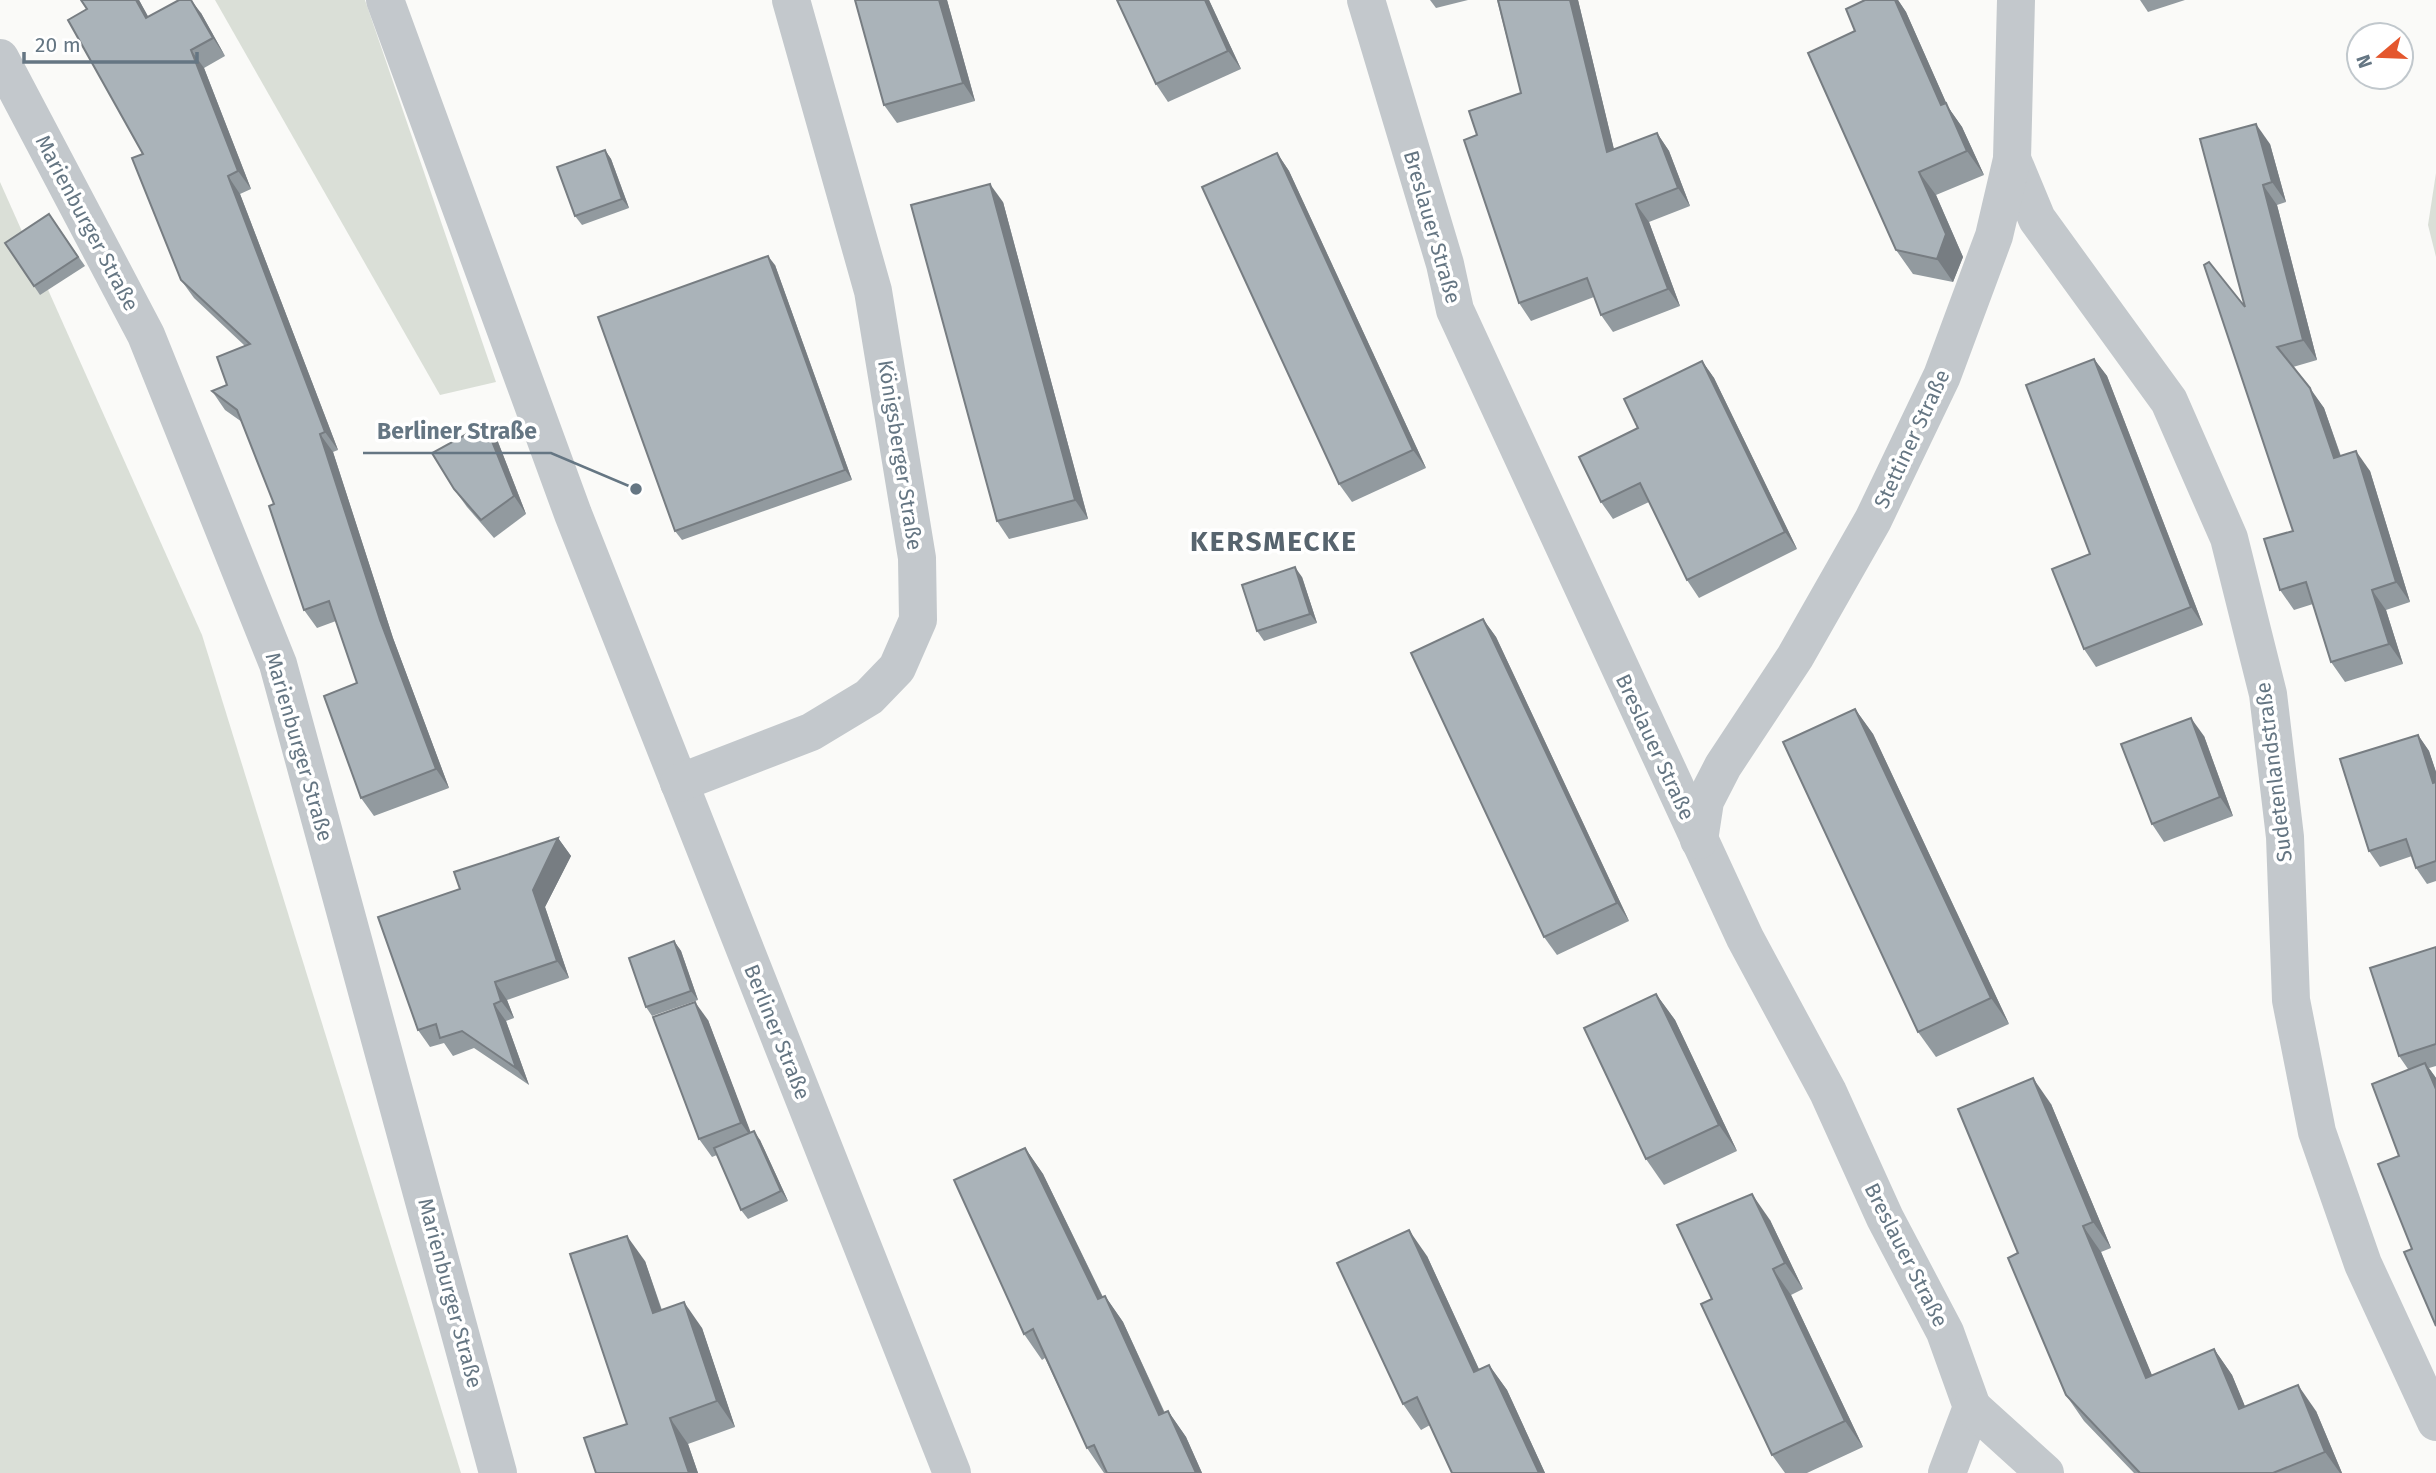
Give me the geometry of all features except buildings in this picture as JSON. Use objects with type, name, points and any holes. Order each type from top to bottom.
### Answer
[{"type":"street","name":"Berliner Straße","points":[[385,0],[573,514],[952,1473]]},
{"type":"street","name":"Königsberger Straße","points":[[679,783],[811,733],[869,698],[897,668],[918,620],[916,558],[873,291],[791,0]]},
{"type":"street","name":"Breslauer Straße","points":[[1366,0],[1445,264],[1455,310],[1745,938],[1828,1092],[1885,1218],[1945,1332],[1972,1407]]},
{"type":"street","name":"Stettiner Straße","points":[[1699,840],[1705,801],[1723,766],[1795,657],[1873,520],[1942,376],[1994,236],[2012,159],[2016,0]]},
{"type":"street","name":"Marienburger Straße","points":[[0,58],[146,335],[278,664],[498,1473]]},
{"type":"street","name":"Sudetenlandstraße","points":[[2012,159],[2037,219],[2169,401],[2229,538],[2268,694],[2285,837],[2291,1000],[2317,1132],[2363,1264],[2436,1422]]},
{"type":"street","points":[[1947,1473],[1972,1407],[2045,1473]]},
{"type":"shaded area","points":[[215,0],[365,0],[496,382],[440,395]]},
{"type":"shaded area","points":[[2436,173],[2436,257],[2428,225]]},
{"type":"shaded area","points":[[0,182],[202,635],[461,1473],[0,1473]]},
{"type":"place","name":"Berliner Straße","points":[[636,489]]},
{"type":"district","name":"KERSMECKE","points":[[1274,541]]}]
